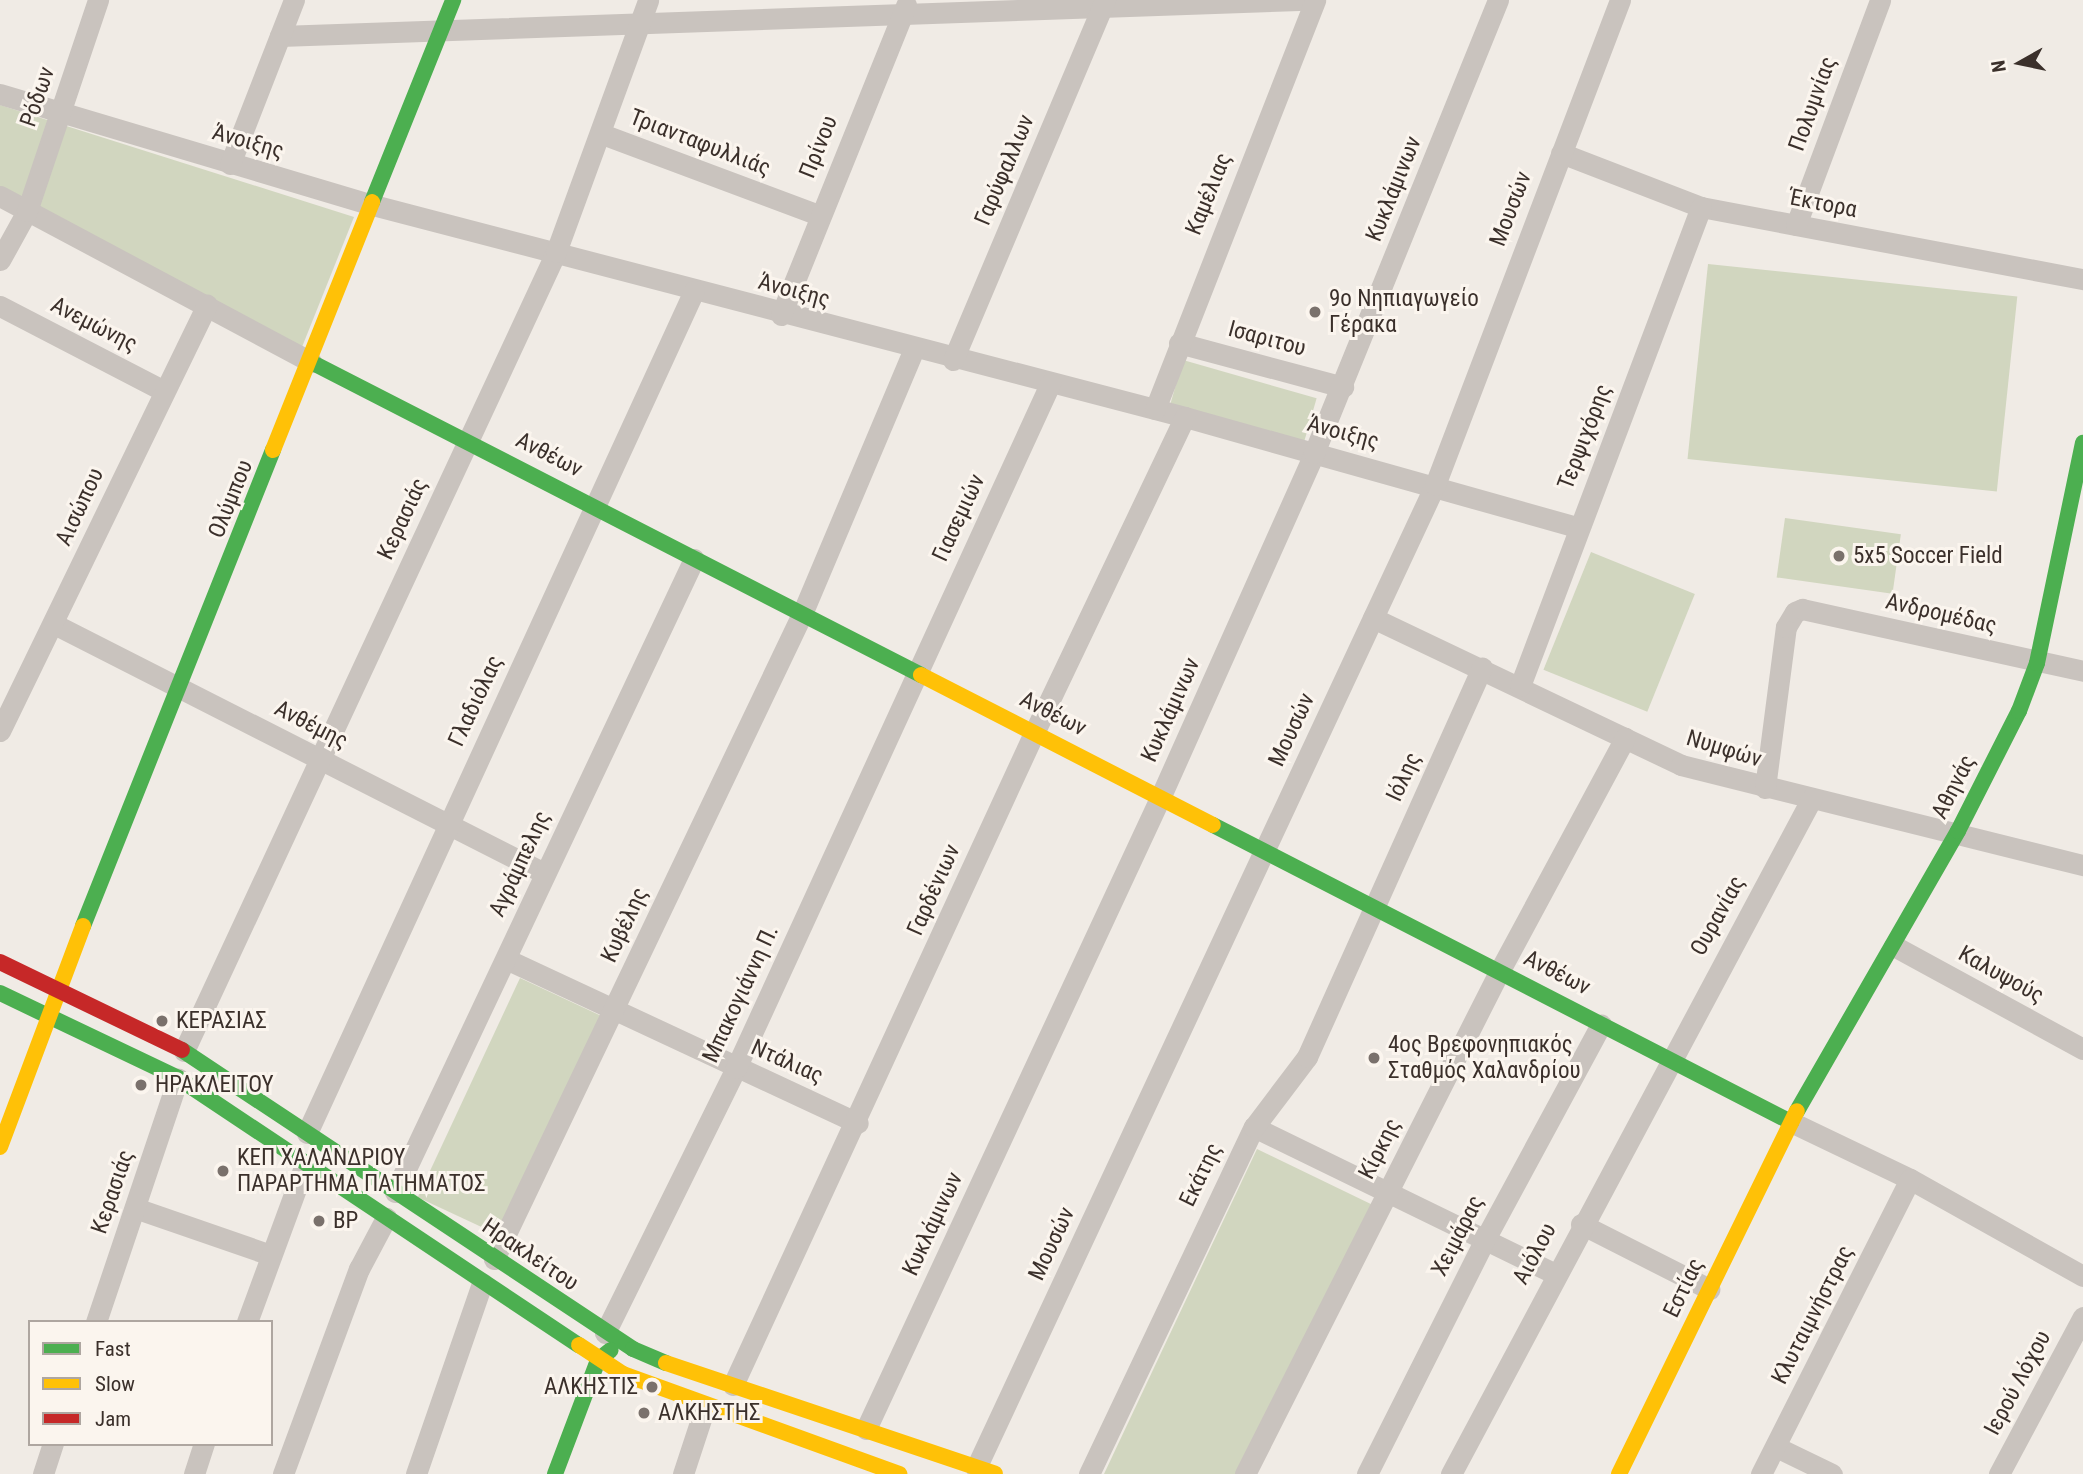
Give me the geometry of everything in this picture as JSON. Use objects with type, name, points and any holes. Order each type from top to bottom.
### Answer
[{"type":"street","name":"Ρόδων","points":[[0,260],[27,211],[98,0]]},
{"type":"street","points":[[230,164],[294,0]]},
{"type":"street","name":"Ολύμπου","points":[[0,1147],[58,989],[311,362],[453,0]]},
{"type":"street","name":"Κερασιάς","points":[[184,1051],[322,760],[556,252],[602,134],[648,0]]},
{"type":"street","points":[[280,36],[640,23],[905,7],[1299,0]]},
{"type":"street","name":"Καμέλιας","points":[[1155,409],[1315,0]]},
{"type":"street","name":"Κυκλάμινων","points":[[866,1429],[1160,798],[1314,453],[1498,0]]},
{"type":"street","name":"Πολυμνίας","points":[[1796,225],[1880,0]]},
{"type":"street","name":"Μουσών","points":[[986,1471],[1263,851],[1435,485],[1616,1]]},
{"type":"street","name":"Γαρύφαλλων","points":[[953,360],[1103,4]]},
{"type":"street","name":"Πρίνου","points":[[781,315],[905,7]]},
{"type":"street","name":"Άνοιξης","points":[[0,94],[373,205],[953,360],[1185,417],[1435,485],[1578,528]]},
{"type":"street","name":"Τριανταφυλλιάς","points":[[602,134],[819,215]]},
{"type":"street","name":"Έκτορα","points":[[1561,153],[1701,207],[2083,279]]},
{"type":"street","name":"Ανθέων","points":[[0,196],[311,362],[594,508],[1669,1060],[1910,1179],[2083,1276]]},
{"type":"street","name":"Τερψιχόρης","points":[[1520,686],[1701,207]]},
{"type":"street","name":"Γλαδιόλας","points":[[307,1133],[694,291]]},
{"type":"street","name":"Αισώπου","points":[[0,731],[207,305]]},
{"type":"street","name":"Ανεμώνης","points":[[0,306],[164,391]]},
{"type":"street","name":"Ισαριτου","points":[[1179,343],[1343,387]]},
{"type":"street","points":[[802,614],[914,349]]},
{"type":"street","name":"Γιασεμιών","points":[[917,673],[1050,384]]},
{"type":"street","name":"Γαρδένιων","points":[[733,1385],[858,1123],[1034,733],[1185,417]]},
{"type":"street","name":"Αθηνάς","points":[[1791,1122],[1958,831],[2019,711],[2037,663],[2074,530],[2083,443]]},
{"type":"street","name":"Αγράμπελης","points":[[395,1192],[694,559]]},
{"type":"street","name":"Ανδρομέδας","points":[[1765,788],[1790,616],[1802,609],[2083,671]]},
{"type":"street","name":"Κυβέλης","points":[[494,1259],[802,614]]},
{"type":"street","name":"Νυμφών","points":[[1373,618],[1681,765],[1765,788],[1958,831],[2083,865]]},
{"type":"street","name":"Ανθέμης","points":[[54,624],[322,760],[447,827],[544,873]]},
{"type":"street","name":"Ιόλης","points":[[1373,908],[1482,668]]},
{"type":"street","name":"Μπακογιάννη Π.","points":[[605,1334],[736,1068],[917,673]]},
{"type":"street","name":"Κίρκης","points":[[1245,1474],[1499,972],[1625,738]]},
{"type":"street","name":"Ουρανίας","points":[[1669,1060],[1812,798]]},
{"type":"street","name":"Εκάτης","points":[[1089,1474],[1254,1127],[1307,1057],[1373,908]]},
{"type":"street","name":"Καλυψούς","points":[[1894,946],[2083,1049]]},
{"type":"street","name":"Ντάλιας","points":[[506,959],[613,1012],[858,1123]]},
{"type":"street","name":"Ηρακλείτου","points":[[0,962],[184,1051],[605,1334],[686,1371],[986,1471]]},
{"type":"street","points":[[0,993],[178,1078],[598,1360],[705,1407],[900,1474]]},
{"type":"street","name":"Χειμάρας","points":[[1367,1474],[1485,1241],[1601,1025]]},
{"type":"street","name":"Αιόλου","points":[[1451,1474],[1554,1273],[1669,1060]]},
{"type":"street","name":"Κερασιάς","points":[[97,1320],[178,1078]]},
{"type":"street","name":"Εστίας","points":[[1619,1474],[1791,1122]]},
{"type":"street","points":[[1254,1127],[1554,1273]]},
{"type":"street","points":[[248,1320],[305,1164]]},
{"type":"street","name":"Κλυταιμνήστρας","points":[[1761,1474],[1910,1179]]},
{"type":"street","points":[[135,1208],[271,1255]]},
{"type":"street","points":[[283,1474],[359,1269],[386,1218]]},
{"type":"street","points":[[1581,1224],[1709,1289]]},
{"type":"street","points":[[416,1474],[482,1283]]},
{"type":"street","name":"Ιερού Λόχου","points":[[1999,1474],[2083,1317]]},
{"type":"street","points":[[555,1474],[598,1360],[612,1350],[686,1371]]},
{"type":"street","points":[[683,1474],[705,1407]]},
{"type":"street","points":[[43,1474],[52,1446]]},
{"type":"street","points":[[194,1474],[203,1446]]},
{"type":"street","points":[[1776,1447],[1832,1474]]},
{"type":"green space","points":[[0,105],[354,217],[302,347],[0,187]]},
{"type":"green space","points":[[1708,264],[2017,297],[1997,491],[1688,459]]},
{"type":"green space","points":[[1183,360],[1317,398],[1304,442],[1171,403]]},
{"type":"green space","name":"5x5 Soccer Field","points":[[1785,518],[1901,534],[1893,594],[1777,577]]},
{"type":"green space","points":[[1591,552],[1695,594],[1647,712],[1543,670]]},
{"type":"green space","points":[[520,978],[605,1018],[503,1237],[418,1197]]},
{"type":"green space","points":[[1257,1149],[1377,1207],[1242,1474],[1104,1474]]},
{"type":"traffic: fast","points":[[372,202],[453,0]]},
{"type":"traffic: fast","points":[[311,362],[921,675]]},
{"type":"traffic: fast","points":[[1797,1111],[1958,831],[2019,711],[2037,663],[2083,443]]},
{"type":"traffic: fast","points":[[83,926],[273,450]]},
{"type":"traffic: fast","points":[[1213,825],[1791,1122]]},
{"type":"traffic: fast","points":[[0,993],[178,1078],[579,1345]]},
{"type":"traffic: fast","points":[[182,1050],[633,1349],[666,1363]]},
{"type":"traffic: fast","points":[[555,1474],[598,1360],[611,1350]]},
{"type":"traffic: slow","points":[[273,450],[372,202]]},
{"type":"traffic: slow","points":[[921,675],[1213,825]]},
{"type":"traffic: slow","points":[[0,1147],[83,926]]},
{"type":"traffic: slow","points":[[1619,1474],[1797,1111]]},
{"type":"traffic: slow","points":[[579,1345],[623,1374],[900,1474]]},
{"type":"traffic: slow","points":[[666,1363],[995,1474]]},
{"type":"traffic: jam","points":[[0,962],[182,1050]]},
{"type":"place","name":"9ο Νηπιαγωγείο Γέρακα","points":[[1315,312]]},
{"type":"place","name":"5x5 Soccer Field","points":[[1839,556]]},
{"type":"place","name":"ΚΕΡΑΣΙΑΣ","points":[[162,1021]]},
{"type":"place","name":"4ος Βρεφονηπιακός Σταθμός Χαλανδρίου","points":[[1374,1058]]},
{"type":"place","name":"ΗΡΑΚΛΕΙΤΟΥ","points":[[141,1085]]},
{"type":"place","name":"ΚΕΠ ΧΑΛΑΝΔΡΙΟΥ ΠΑΡΑΡΤΗΜΑ ΠΑΤΗΜΑΤΟΣ","points":[[223,1171]]},
{"type":"place","name":"BP","points":[[319,1221]]},
{"type":"place","name":"ΑΛΚΗΣΤΙΣ","points":[[652,1387]]},
{"type":"place","name":"ΑΛΚΗΣΤΗΣ","points":[[644,1413]]}]
